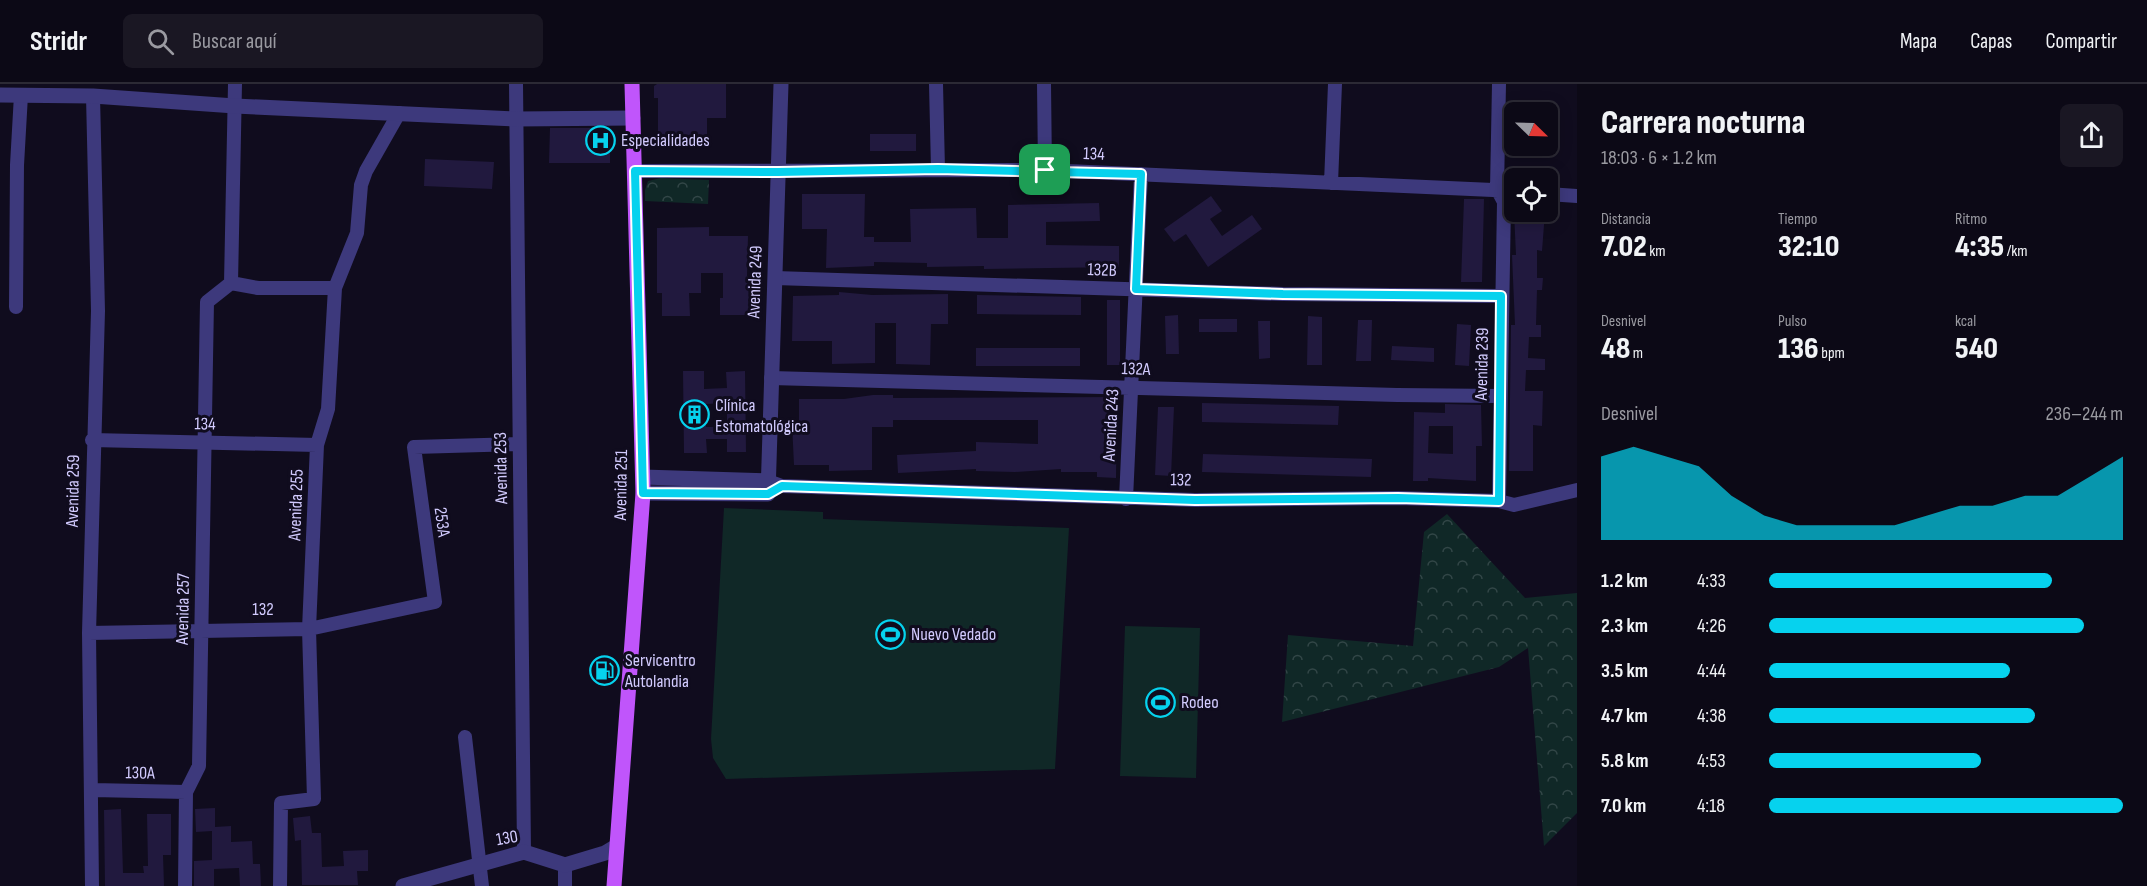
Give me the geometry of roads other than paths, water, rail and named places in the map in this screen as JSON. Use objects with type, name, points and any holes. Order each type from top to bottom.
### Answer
[{"type":"main road","name":"Avenida 251","points":[[614,886],[615,847],[643,493],[632,84]]},
{"type":"street","points":[[235,84],[231,283],[258,288],[335,288]]},
{"type":"street","name":"Avenida 253","points":[[516,84],[524,852]]},
{"type":"street","name":"Avenida 249","points":[[773,487],[771,378],[781,84]]},
{"type":"street","points":[[936,84],[938,169]]},
{"type":"street","points":[[1044,84],[1045,170]]},
{"type":"street","points":[[1331,183],[1335,84]]},
{"type":"street","name":"Avenida 239","points":[[1499,84],[1497,189],[1504,202],[1499,501]]},
{"type":"street","points":[[0,95],[93,96],[235,106],[516,119],[633,118]]},
{"type":"street","points":[[16,307],[17,165],[21,95]]},
{"type":"street","name":"Avenida 259","points":[[92,886],[93,790],[88,633],[92,440],[98,311],[93,96]]},
{"type":"street","name":"Avenida 255","points":[[280,886],[281,803],[314,799],[309,629],[317,445],[328,409],[335,288],[357,233],[361,185],[366,171],[399,113]]},
{"type":"street","name":"134","points":[[635,171],[1045,170],[1504,190]]},
{"type":"street","name":"Avenida 243","points":[[1126,499],[1141,174]]},
{"type":"street","points":[[1558,195],[1577,196]]},
{"type":"street","name":"132B","points":[[775,278],[1283,294],[1501,296]]},
{"type":"street","name":"Avenida 257","points":[[185,886],[186,792],[199,766],[207,302],[231,283]]},
{"type":"street","name":"132A","points":[[771,378],[1397,396],[1499,396]]},
{"type":"street","name":"134","points":[[92,440],[317,445]]},
{"type":"street","name":"253A","points":[[435,602],[414,447],[518,444]]},
{"type":"street","name":"132","points":[[643,477],[773,487],[1126,499],[1398,498],[1499,501],[1514,505],[1577,490]]},
{"type":"street","name":"132","points":[[643,493],[773,487]]},
{"type":"street","name":"132","points":[[88,633],[200,629],[309,629],[435,602]]},
{"type":"street","points":[[465,737],[482,886]]},
{"type":"street","name":"130A","points":[[93,790],[186,792]]},
{"type":"street","points":[[565,886],[565,865],[605,853],[615,847]]},
{"type":"street","name":"130","points":[[403,886],[524,852],[565,865]]},
{"type":"place","name":"Especialidades","points":[[600,140]]},
{"type":"place","name":"Clínica Estomatológica","points":[[694,415]]},
{"type":"place","name":"Nuevo Vedado","points":[[890,634]]},
{"type":"place","name":"Servicentro Autolandia","points":[[604,670]]},
{"type":"place","name":"Rodeo","points":[[1160,702]]}]
